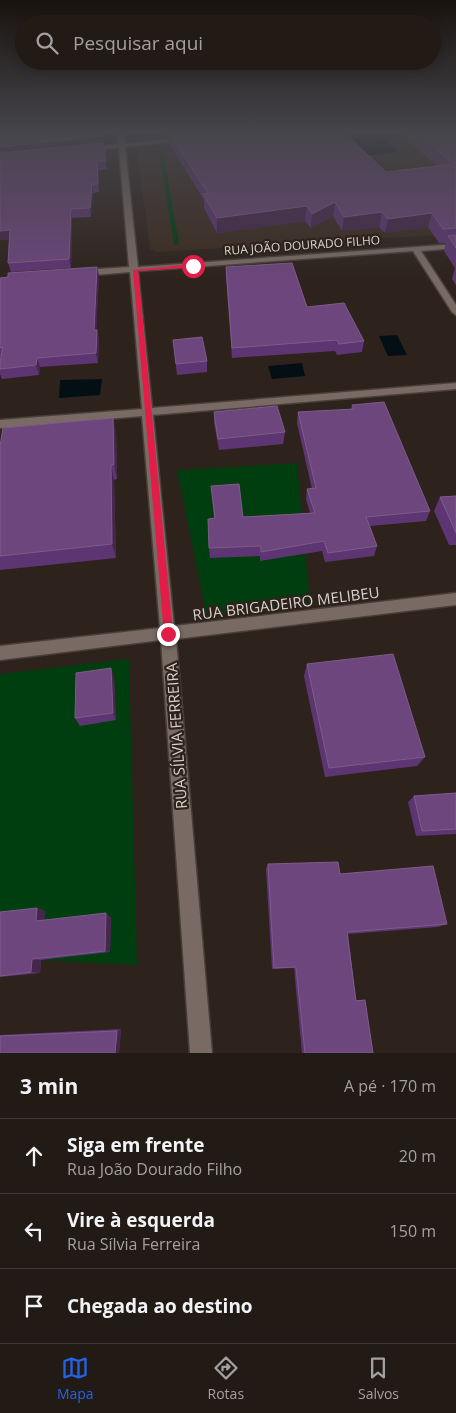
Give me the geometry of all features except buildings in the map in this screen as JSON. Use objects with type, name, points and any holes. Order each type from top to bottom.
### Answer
[{"type":"street","name":"RUA SÍLVIA FERREIRA","points":[[125,182],[135,270],[168,634],[201,1053]]},
{"type":"street","name":"RUA JOÃO DOURADO FILHO","points":[[68,274],[456,246]]},
{"type":"street","points":[[415,248],[456,312]]},
{"type":"street","points":[[0,424],[456,386]]},
{"type":"street","name":"RUA BRIGADEIRO MELIBEU","points":[[0,652],[168,634],[456,599]]},
{"type":"shaded area","points":[[141,182],[456,182],[456,234],[157,252],[150,249]]},
{"type":"shaded area","points":[[397,335],[407,355],[388,356],[379,336]]},
{"type":"shaded area","points":[[302,363],[305,376],[272,379],[268,366]]},
{"type":"shaded area","points":[[102,379],[100,395],[59,398],[60,380]]},
{"type":"green space","points":[[164,182],[168,182],[179,244],[174,245]]},
{"type":"green space","points":[[297,463],[310,604],[206,614],[177,470]]},
{"type":"green space","points":[[129,659],[137,965],[0,958],[0,674]]},
{"type":"route","points":[[168,634],[135,270],[193,266]]}]
